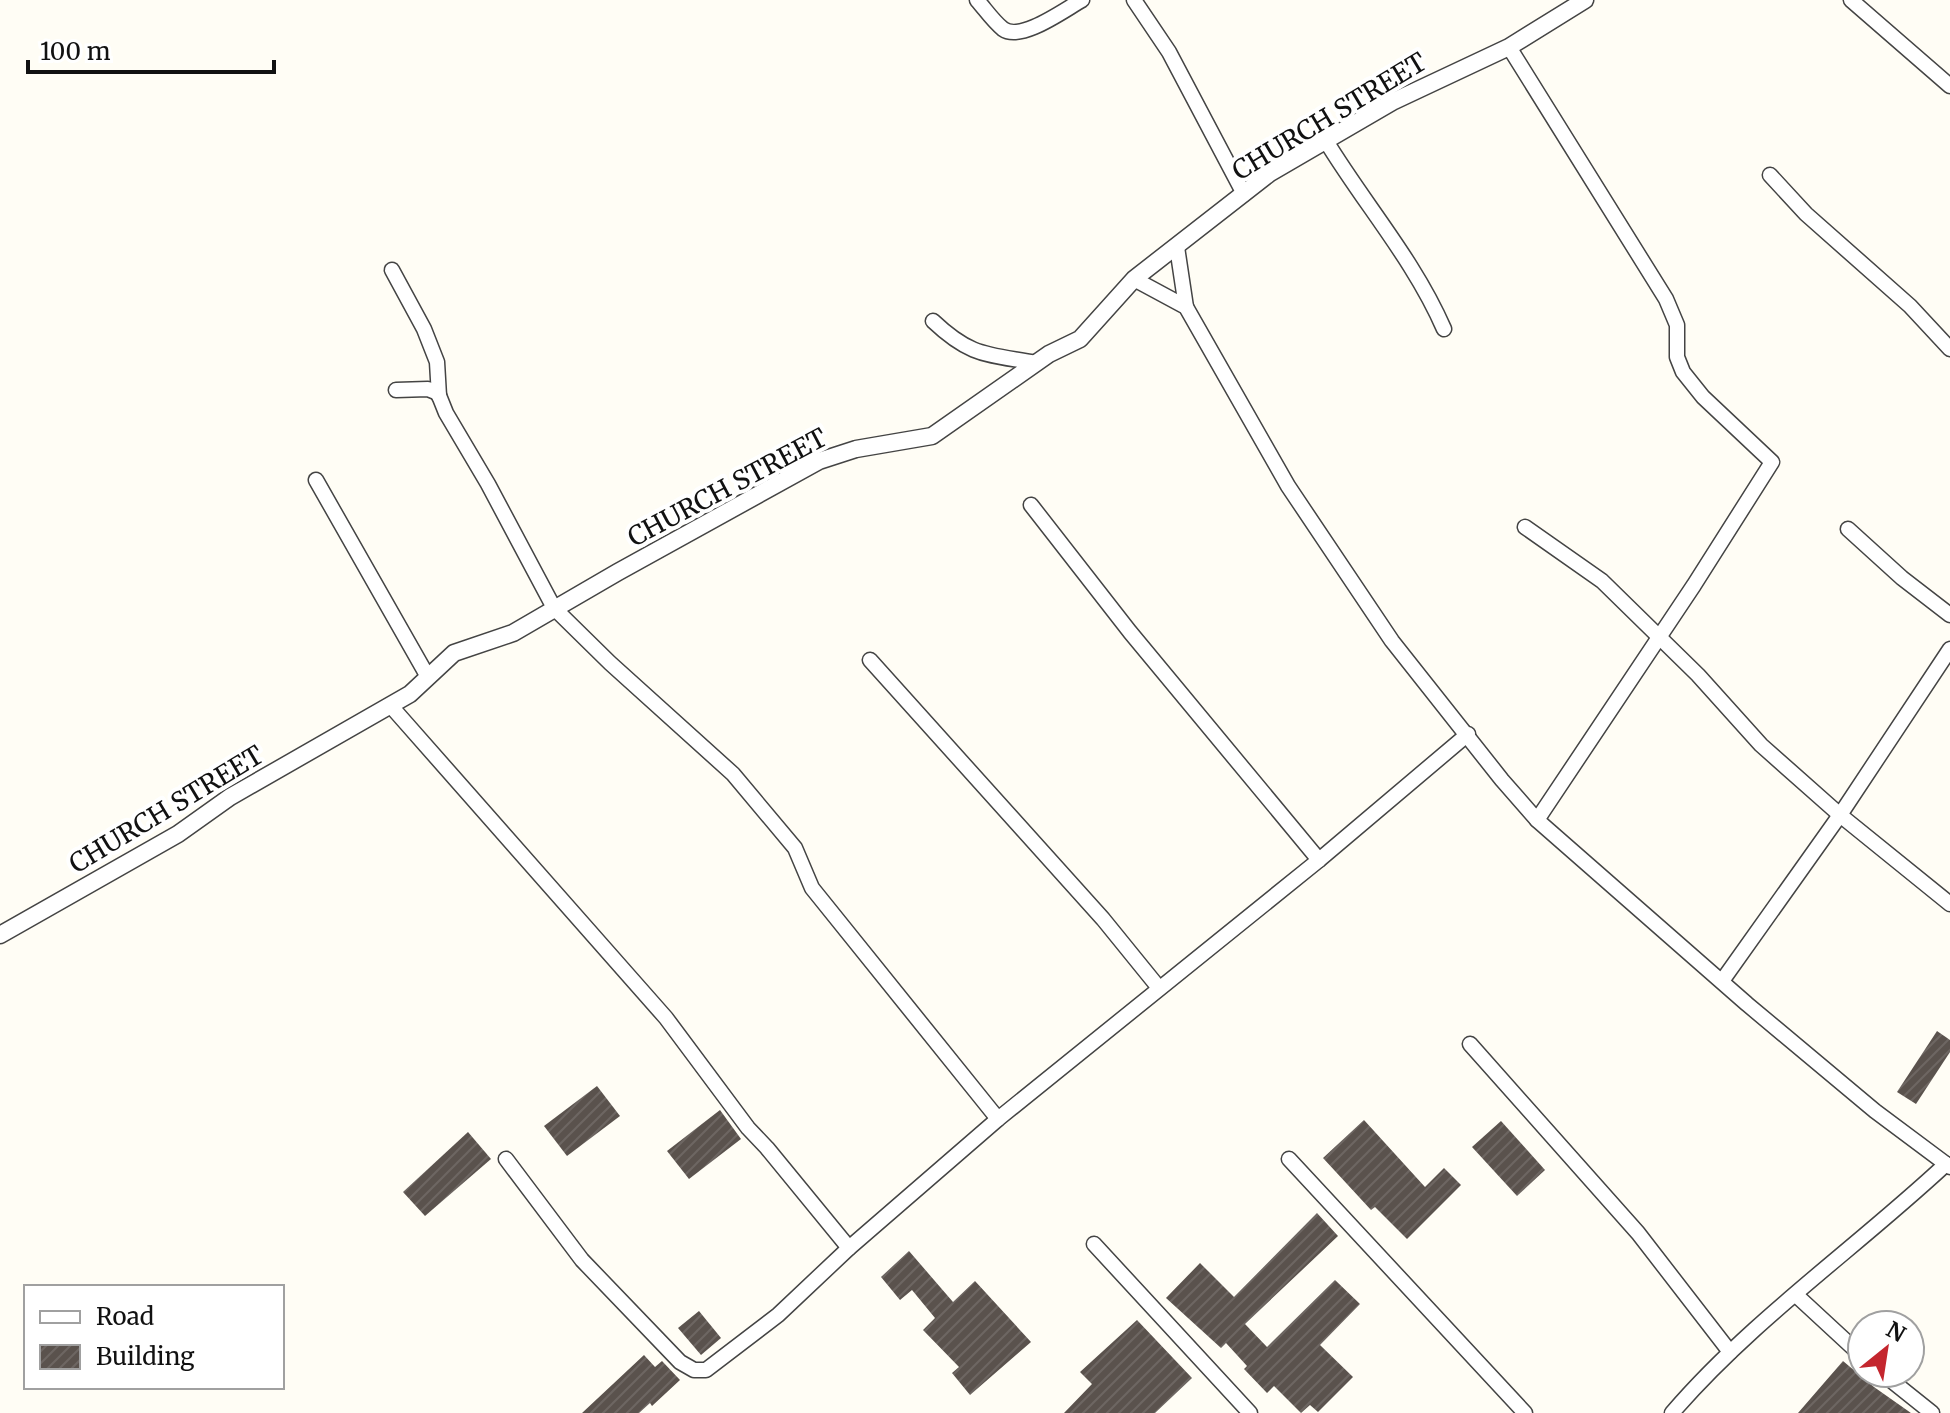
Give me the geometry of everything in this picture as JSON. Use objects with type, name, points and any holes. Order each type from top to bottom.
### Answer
[{"type":"street","points":[[977,0],[1002,28],[1013,34],[1026,31],[1082,0]]},
{"type":"street","points":[[1134,0],[1169,52],[1244,194]]},
{"type":"street","name":"CHURCH STREET","points":[[0,935],[178,834],[230,797],[410,694],[454,653],[513,633],[819,461],[856,449],[932,436],[1036,363],[1080,339],[1134,279],[1270,173],[1438,78],[1509,47],[1585,0]]},
{"type":"street","points":[[1851,0],[1950,86]]},
{"type":"street","points":[[1509,47],[1666,299],[1677,325],[1677,357],[1683,372],[1703,397],[1772,462],[1537,820]]},
{"type":"street","points":[[1326,141],[1412,265],[1444,329]]},
{"type":"street","points":[[1770,175],[1806,214],[1910,306],[1950,349]]},
{"type":"street","points":[[1177,247],[1186,307],[1288,486],[1392,641],[1502,780],[1537,820],[1722,981],[1875,1111],[1948,1166],[1730,1352],[1672,1413]]},
{"type":"street","points":[[392,270],[424,329],[437,362],[439,396]]},
{"type":"street","points":[[1134,279],[1186,307]]},
{"type":"street","points":[[933,321],[966,348],[1036,363]]},
{"type":"street","points":[[396,390],[436,391],[554,608],[673,722],[733,774],[769,814],[795,848],[812,888],[998,1119]]},
{"type":"street","points":[[316,480],[428,677]]},
{"type":"street","points":[[1031,505],[1130,632],[1319,860]]},
{"type":"street","points":[[1525,527],[1602,581],[1708,686],[1761,745],[1840,815],[1950,904]]},
{"type":"street","points":[[1848,529],[1902,578],[1950,615]]},
{"type":"street","points":[[1722,981],[1840,815],[1950,649]]},
{"type":"street","points":[[870,660],[1103,919],[1159,988]]},
{"type":"street","points":[[390,705],[666,1018],[748,1128],[849,1248]]},
{"type":"street","points":[[506,1159],[582,1260],[680,1362],[694,1370],[706,1370],[778,1315],[849,1248],[998,1119],[1319,860],[1468,734]]},
{"type":"street","points":[[1470,1044],[1638,1233],[1730,1352]]},
{"type":"street","points":[[1289,1159],[1525,1413]]},
{"type":"street","points":[[1094,1244],[1250,1413]]},
{"type":"street","points":[[1796,1295],[1846,1341]]},
{"type":"street","points":[[1902,1389],[1932,1413]]},
{"type":"building","points":[[1937,1031],[1950,1040],[1950,1052],[1916,1104],[1897,1092]]},
{"type":"building","points":[[597,1086],[620,1116],[567,1156],[544,1126]]},
{"type":"building","points":[[720,1110],[741,1139],[689,1179],[667,1151]]},
{"type":"building","points":[[1364,1120],[1425,1187],[1444,1168],[1461,1185],[1407,1239],[1375,1207],[1371,1210],[1323,1158]]},
{"type":"building","points":[[1501,1121],[1545,1170],[1517,1196],[1472,1147]]},
{"type":"building","points":[[468,1132],[491,1159],[425,1216],[403,1192]]},
{"type":"building","points":[[1317,1213],[1338,1236],[1245,1324],[1267,1347],[1335,1280],[1360,1304],[1320,1345],[1353,1377],[1318,1412],[1310,1405],[1301,1413],[1274,1386],[1267,1393],[1244,1369],[1247,1366],[1226,1343],[1221,1348],[1166,1298],[1200,1263],[1234,1297]]},
{"type":"building","points":[[909,1251],[953,1302],[975,1281],[1031,1342],[970,1395],[952,1373],[959,1367],[923,1330],[935,1318],[912,1290],[900,1300],[881,1277]]},
{"type":"building","points":[[699,1311],[721,1338],[701,1355],[678,1328]]},
{"type":"building","points":[[1137,1320],[1192,1378],[1155,1413],[1064,1413],[1092,1384],[1080,1372]]},
{"type":"building","points":[[644,1355],[655,1367],[662,1361],[680,1380],[652,1406],[650,1403],[639,1413],[582,1413]]},
{"type":"building","points":[[1843,1361],[1846,1364],[1846,1389],[1877,1389],[1911,1413],[1798,1413]]}]
